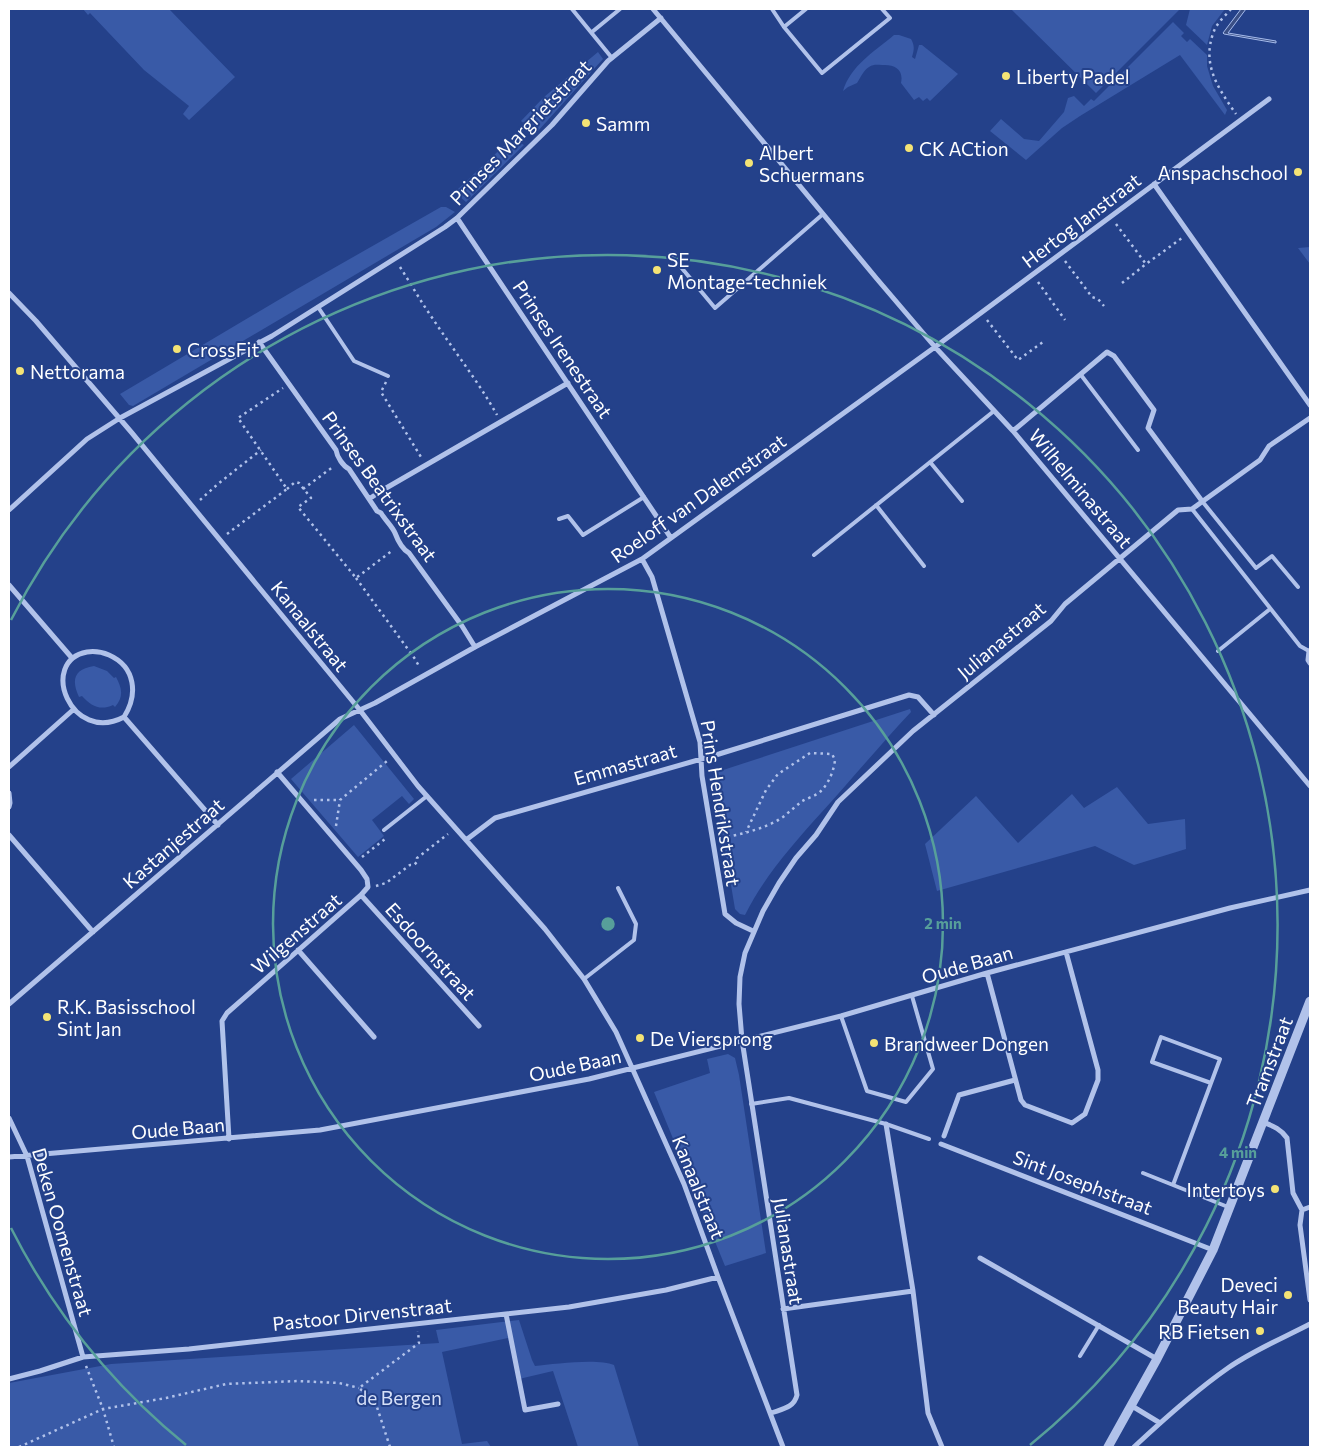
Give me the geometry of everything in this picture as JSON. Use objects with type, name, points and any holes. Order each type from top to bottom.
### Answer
[{"type":"street","name":"Wilhelminastraat","points":[[653,9],[935,347],[1013,431],[1310,786]]},
{"type":"street","name":"Prinses Margrietstraat","points":[[9,510],[87,438],[318,307],[457,218],[546,131],[612,58],[661,18]]},
{"type":"street","name":"Hertog Janstraat","points":[[935,347],[1268,99]]},
{"type":"street","points":[[1154,184],[1310,405]]},
{"type":"street","name":"Prinses Irenestraat","points":[[457,218],[671,538]]},
{"type":"street","name":"Kanaalstraat","points":[[9,294],[36,321],[120,418],[427,796],[545,929],[584,979],[616,1032],[684,1184],[770,1413]]},
{"type":"street","name":"Prinses Beatrixstraat","points":[[259,342],[336,450],[336,454],[349,469],[475,647]]},
{"type":"street","name":"Roeloff van Dalemstraat","points":[[359,710],[642,559],[935,347]]},
{"type":"street","points":[[1013,431],[1107,352],[1114,356],[1154,410],[1148,428],[1202,501]]},
{"type":"street","points":[[369,499],[568,384]]},
{"type":"street","name":"Julianastraat","points":[[753,931],[779,883],[796,858],[816,835],[838,802],[912,731],[1051,621],[1065,604],[1178,510],[1192,509],[1260,460],[1270,446],[1310,418]]},
{"type":"street","name":"Prins Hendrikstraat","points":[[642,559],[652,577],[700,742],[702,776],[725,914],[736,923],[753,931]]},
{"type":"street","points":[[9,585],[72,658]]},
{"type":"street","points":[[1310,650],[1308,660],[1310,663]]},
{"type":"street","points":[[101,652],[110,655],[125,668],[133,684],[134,693],[130,709],[124,717],[118,721],[101,723],[89,721],[74,709],[63,689],[63,678],[72,658],[82,653],[101,652]]},
{"type":"street","name":"Emmastraat","points":[[466,840],[495,818],[909,695],[918,697],[934,715]]},
{"type":"street","points":[[9,767],[74,709]]},
{"type":"street","name":"Kastanjestraat","points":[[9,1004],[340,719],[359,710]]},
{"type":"street","points":[[124,717],[218,825]]},
{"type":"street","points":[[277,772],[355,863],[367,879],[368,887]]},
{"type":"street","points":[[9,793],[9,808]]},
{"type":"street","points":[[9,835],[93,932]]},
{"type":"street","name":"Wilgenstraat","points":[[229,1139],[222,1022],[227,1013],[368,887]]},
{"type":"street","name":"Oude Baan","points":[[9,1156],[320,1130],[590,1079],[840,1016],[987,973],[1230,908],[1310,890]]},
{"type":"street","name":"Esdoornstraat","points":[[361,895],[479,1026]]},
{"type":"street","points":[[742,1040],[739,1004],[740,977],[745,953],[753,931]]},
{"type":"street","points":[[298,950],[374,1037]]},
{"type":"street","points":[[987,973],[1021,1100],[1026,1105],[1072,1123],[1085,1114],[1098,1080],[1098,1070],[1066,952]]},
{"type":"street","name":"Tramstraat","points":[[1310,1001],[1263,1122],[1283,1132],[1287,1138],[1293,1193],[1302,1210],[1300,1225],[1310,1300]]},
{"type":"street","name":"Julianastraat","points":[[742,1040],[797,1395],[796,1401],[792,1405],[770,1413]]},
{"type":"street","points":[[944,1136],[959,1096],[1015,1080]]},
{"type":"street","name":"Deken Oomenstraat","points":[[9,1118],[27,1156],[83,1357]]},
{"type":"street","points":[[1108,1447],[1157,1360],[1213,1250],[1263,1122]]},
{"type":"street","points":[[886,1124],[913,1291],[928,1413],[942,1447]]},
{"type":"street","name":"Sint Josephstraat","points":[[940,1144],[1213,1250]]},
{"type":"street","points":[[1302,1210],[1310,1207]]},
{"type":"street","points":[[980,1258],[1157,1360]]},
{"type":"street","name":"Pastoor Dirvenstraat","points":[[9,1379],[83,1357],[188,1348],[506,1314],[578,1305],[666,1290],[718,1278]]},
{"type":"street","points":[[783,1309],[913,1291]]},
{"type":"street","points":[[506,1314],[525,1410],[558,1404]]},
{"type":"street","points":[[1134,1447],[1200,1389],[1230,1367],[1310,1324]]},
{"type":"street","points":[[1132,1406],[1160,1423]]},
{"type":"street","points":[[770,1413],[784,1447]]},
{"type":"lane","points":[[572,9],[612,58]]},
{"type":"lane","points":[[592,32],[620,9]]},
{"type":"lane","points":[[772,9],[784,27],[822,73],[890,18],[882,9]]},
{"type":"lane","points":[[784,27],[806,9]]},
{"type":"lane","points":[[670,254],[715,308],[823,214]]},
{"type":"lane","points":[[318,307],[354,361],[388,376]]},
{"type":"lane","points":[[1081,375],[1138,450]]},
{"type":"lane","points":[[814,555],[994,411]]},
{"type":"lane","points":[[930,462],[962,501]]},
{"type":"lane","points":[[559,519],[568,516],[583,535],[644,497]]},
{"type":"lane","points":[[1202,501],[1256,568],[1272,556],[1298,587]]},
{"type":"lane","points":[[876,505],[924,566]]},
{"type":"lane","points":[[1192,509],[1300,646],[1310,650]]},
{"type":"lane","points":[[1218,651],[1270,609]]},
{"type":"lane","points":[[384,830],[427,796]]},
{"type":"lane","points":[[584,979],[634,940],[636,924],[618,888]]},
{"type":"lane","points":[[840,1016],[866,1091],[906,1102],[933,1069],[912,996]]},
{"type":"lane","points":[[1173,1185],[1220,1059],[1161,1037],[1152,1062],[1211,1083]]},
{"type":"lane","points":[[751,1104],[789,1098],[886,1124],[929,1139]]},
{"type":"lane","points":[[1143,1173],[1230,1208]]},
{"type":"lane","points":[[1080,1356],[1099,1326]]},
{"type":"path","points":[[1231,9],[1214,30],[1210,49],[1210,65],[1216,86],[1240,120]]},
{"type":"path","points":[[1110,217],[1146,264]]},
{"type":"path","points":[[1122,283],[1189,233]]},
{"type":"path","points":[[1060,254],[1092,297],[1098,299],[1104,306]]},
{"type":"path","points":[[396,258],[434,321],[480,386],[501,423]]},
{"type":"path","points":[[1032,275],[1065,320]]},
{"type":"path","points":[[982,312],[1018,360],[1043,342]]},
{"type":"path","points":[[388,376],[381,392],[425,466]]},
{"type":"path","points":[[287,488],[238,418],[288,384]]},
{"type":"path","points":[[193,506],[261,450]]},
{"type":"path","points":[[304,488],[341,461]]},
{"type":"path","points":[[220,540],[295,482],[299,483],[310,498],[298,507],[356,578],[415,659],[424,676]]},
{"type":"path","points":[[356,578],[401,544]]},
{"type":"path","points":[[712,840],[746,832],[766,826],[782,817],[802,801],[821,791],[833,771],[835,760],[832,754],[810,752],[778,774],[766,790],[746,832]]},
{"type":"path","points":[[300,800],[340,800],[394,756]]},
{"type":"path","points":[[334,838],[340,800]]},
{"type":"path","points":[[368,887],[386,884],[410,865],[414,865],[418,858],[455,828]]},
{"type":"path","points":[[355,863],[388,836],[384,830]]},
{"type":"path","points":[[359,1388],[419,1343],[417,1323]]},
{"type":"path","points":[[83,1357],[103,1409],[114,1447]]},
{"type":"path","points":[[20,1447],[103,1409],[166,1398],[226,1384],[298,1381],[339,1383],[359,1388],[375,1401],[390,1447]]},
{"type":"green space","points":[[83,9],[169,9],[235,77],[189,120],[183,114],[189,106],[144,70],[90,13],[88,15]]},
{"type":"green space","points":[[1011,9],[1180,9],[1096,93]]},
{"type":"green space","points":[[1190,9],[1225,9],[1212,26],[1207,45],[1186,25]]},
{"type":"green space","points":[[1173,22],[1184,33],[1181,36],[1187,42],[1190,39],[1207,55],[1207,66],[1213,86],[1227,110],[1225,115],[1180,55],[1062,128],[1026,160],[990,131],[1001,119],[1024,139],[1039,141],[1064,112],[1068,98],[1074,96],[1084,106],[1091,99],[1094,101]]},
{"type":"green space","points":[[894,35],[911,39],[914,48],[912,57],[915,59],[919,45],[922,45],[958,74],[930,101],[927,98],[923,101],[919,97],[914,100],[901,83],[901,74],[897,68],[886,65],[869,67],[857,83],[843,91],[857,66]]},
{"type":"green space","points":[[598,52],[603,59],[538,131],[535,133],[521,121],[544,97]]},
{"type":"green space","points":[[512,138],[524,145],[466,202],[458,195],[457,190]]},
{"type":"green space","points":[[441,207],[446,207],[455,212],[436,227],[133,406],[129,405],[120,394],[297,289]]},
{"type":"green space","points":[[1310,247],[1310,264],[1298,248]]},
{"type":"green space","points":[[94,666],[107,671],[114,678],[116,677],[120,685],[121,696],[115,707],[113,705],[104,708],[96,706],[82,696],[79,697],[75,685],[76,676],[87,667]]},
{"type":"green space","points":[[910,709],[911,712],[780,861],[761,887],[745,915],[740,914],[735,909],[714,783],[714,773]]},
{"type":"green space","points":[[354,725],[414,799],[409,804],[402,796],[372,820],[384,836],[358,857],[291,779]]},
{"type":"green space","points":[[1117,787],[1148,824],[1185,819],[1186,849],[1134,865],[1095,846],[937,891],[925,844],[976,796],[1018,843],[1072,794],[1084,808]]},
{"type":"green space","points":[[728,1054],[735,1058],[739,1075],[766,1253],[725,1266],[654,1092],[710,1073],[707,1059]]},
{"type":"green space","name":"de Bergen","points":[[519,1320],[535,1366],[587,1362],[614,1365],[639,1447],[578,1447],[553,1371],[519,1379],[508,1338],[442,1352],[462,1444],[487,1441],[491,1447],[9,1447],[9,1383],[111,1364],[439,1343],[436,1330]]},
{"type":"shaded area","points":[[1241,9],[1246,9],[1228,33],[1276,41],[1276,43],[1224,34]]},
{"type":"place","name":"Liberty Padel","points":[[1006,76]]},
{"type":"place","name":"Samm","points":[[586,123]]},
{"type":"place","name":"CK ACtion","points":[[909,148]]},
{"type":"place","name":"Albert Schuermans","points":[[749,163]]},
{"type":"place","name":"Anspachschool","points":[[1298,172]]},
{"type":"place","name":"SE Montage-techniek","points":[[657,270]]},
{"type":"place","name":"CrossFit","points":[[177,349]]},
{"type":"place","name":"Nettorama","points":[[20,371]]},
{"type":"place","name":"R.K. Basisschool Sint Jan","points":[[47,1017]]},
{"type":"place","name":"De Viersprong","points":[[640,1038]]},
{"type":"place","name":"Brandweer Dongen","points":[[874,1043]]},
{"type":"place","name":"Intertoys","points":[[1275,1189]]},
{"type":"place","name":"Deveci Beauty Hair","points":[[1288,1295]]},
{"type":"place","name":"RB Fietsen","points":[[1260,1331]]}]
